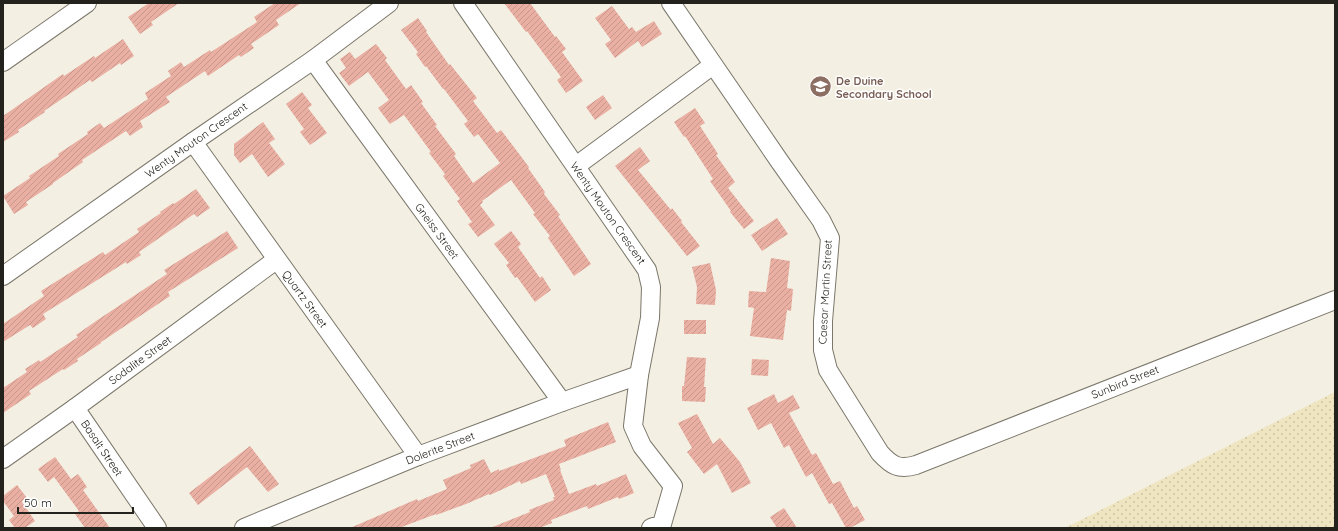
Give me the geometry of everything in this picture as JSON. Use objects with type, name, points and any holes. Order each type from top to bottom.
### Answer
[{"type":"street","points":[[3,62],[87,3]]},
{"type":"street","name":"Wenty Mouton Crescent","points":[[3,276],[193,142],[313,60],[389,3]]},
{"type":"street","name":"Wenty Mouton Crescent","points":[[463,3],[647,270],[651,287],[650,318],[639,375],[633,426],[642,446],[673,486],[662,524],[651,528]]},
{"type":"street","name":"Caesar Martin Street","points":[[671,3],[821,220],[830,238],[823,321],[823,350],[828,370],[838,388],[888,462],[899,467],[916,465]]},
{"type":"street","name":"Gneiss Street","points":[[313,60],[562,402]]},
{"type":"street","points":[[576,166],[713,65]]},
{"type":"street","name":"Quartz Street","points":[[193,142],[276,260],[418,456]]},
{"type":"street","name":"Sodalite Street","points":[[3,459],[276,260]]},
{"type":"street","name":"Sunbird Street","points":[[916,465],[1335,300]]},
{"type":"street","name":"Dolerite Street","points":[[244,528],[418,456],[639,375]]},
{"type":"street","name":"Basalt Street","points":[[75,408],[157,528]]},
{"type":"sand","points":[[1335,392],[1335,528],[1065,528]]},
{"type":"building","points":[[149,3],[179,3],[151,22],[153,25],[140,34],[128,17]]},
{"type":"building","points":[[275,3],[301,3],[276,20],[279,25],[251,44],[254,48],[241,57],[239,55],[208,76],[205,71],[166,97],[170,102],[140,121],[143,127],[130,136],[126,131],[82,160],[83,162],[26,202],[28,205],[14,214],[3,196],[30,178],[29,176],[59,156],[58,154],[88,134],[87,132],[100,123],[104,128],[148,99],[145,93],[171,76],[168,71],[181,62],[184,67],[210,50],[211,52],[257,22],[254,17]]},
{"type":"building","points":[[504,3],[530,3],[555,37],[556,36],[566,49],[562,52],[583,81],[566,93],[557,80],[561,77]]},
{"type":"building","points":[[612,6],[629,29],[632,27],[636,32],[654,21],[662,34],[642,47],[638,41],[615,58],[605,44],[611,40],[595,18]]},
{"type":"building","points":[[418,18],[449,65],[450,64],[477,98],[473,101],[497,133],[501,130],[529,167],[528,168],[545,192],[544,194],[560,215],[558,216],[591,264],[574,276],[548,238],[550,236],[533,214],[535,213],[511,180],[482,201],[483,202],[480,205],[495,225],[478,237],[468,224],[472,222],[457,201],[460,199],[443,176],[445,174],[404,115],[390,124],[378,108],[389,100],[368,72],[349,86],[339,73],[346,68],[340,59],[350,52],[355,59],[376,44],[387,58],[385,60],[406,89],[411,85],[423,102],[421,103],[437,125],[435,126],[456,154],[454,156],[473,183],[500,163],[478,134],[474,137],[464,124],[468,121],[426,66],[425,67],[416,54],[418,52],[401,30]]},
{"type":"building","points":[[123,39],[134,56],[121,65],[120,63],[92,82],[90,80],[44,111],[45,112],[18,130],[19,132],[3,142],[3,116],[63,74],[64,76],[94,56],[95,58]]},
{"type":"building","points":[[302,92],[312,105],[308,108],[327,133],[310,145],[300,132],[304,129],[286,104]]},
{"type":"building","points":[[603,95],[612,108],[595,120],[586,107]]},
{"type":"building","points":[[695,108],[705,123],[700,126],[718,154],[716,155],[735,182],[728,188],[754,221],[744,229],[730,212],[731,211],[710,181],[713,179],[674,122]]},
{"type":"building","points":[[263,122],[275,139],[269,143],[285,164],[268,177],[252,154],[240,163],[234,155],[234,144]]},
{"type":"building","points":[[640,147],[650,161],[638,170],[671,210],[672,208],[700,246],[687,256],[615,166]]},
{"type":"building","points":[[196,189],[210,208],[197,217],[194,214],[139,252],[141,255],[127,264],[126,262],[43,314],[46,319],[33,328],[30,325],[3,342],[3,324],[44,296],[41,291],[103,252],[105,255],[139,232],[137,229],[161,213],[160,212]]},
{"type":"building","points":[[777,218],[788,234],[762,251],[751,235]]},
{"type":"building","points":[[227,231],[238,248],[168,292],[170,296],[101,342],[77,359],[78,361],[29,391],[31,394],[3,413],[3,388],[27,372],[25,369],[39,360],[40,362],[78,337],[76,335],[167,274],[164,270]]},
{"type":"building","points":[[511,231],[521,244],[518,247],[540,278],[542,276],[551,290],[535,302],[517,277],[515,278],[506,265],[509,263],[494,244]]},
{"type":"building","points":[[771,258],[790,261],[787,288],[793,289],[791,311],[787,310],[783,340],[750,336],[754,308],[748,307],[749,291],[766,292]]},
{"type":"building","points":[[710,263],[716,290],[715,305],[696,304],[697,287],[692,267]]},
{"type":"building","points":[[684,320],[706,320],[706,334],[684,334]]},
{"type":"building","points":[[687,357],[706,358],[704,387],[706,387],[705,402],[682,401],[682,386],[684,386]]},
{"type":"building","points":[[752,359],[769,360],[768,376],[751,375]]},
{"type":"building","points":[[774,394],[778,403],[793,395],[800,408],[789,413],[812,455],[816,453],[833,484],[840,481],[854,508],[857,506],[865,520],[850,528],[846,528],[832,503],[829,504],[812,473],[806,477],[789,445],[784,448],[771,423],[758,430],[747,408]]},
{"type":"building","points":[[697,414],[713,444],[720,438],[740,462],[751,483],[732,493],[717,464],[704,474],[687,452],[692,448],[678,423]]},
{"type":"building","points":[[608,422],[616,442],[559,464],[560,470],[569,494],[596,484],[597,486],[626,474],[634,493],[619,499],[618,497],[588,509],[587,506],[551,520],[552,523],[539,528],[490,528],[530,512],[529,510],[554,500],[553,497],[555,497],[546,474],[521,484],[520,481],[490,495],[489,494],[466,504],[399,528],[350,528],[417,499],[418,501],[447,489],[443,480],[471,468],[470,465],[484,459],[491,473],[499,469],[499,471],[566,446],[564,440]]},
{"type":"building","points":[[250,446],[279,484],[268,492],[247,467],[198,505],[189,493]]},
{"type":"building","points":[[55,457],[71,479],[78,474],[87,487],[83,490],[110,528],[85,528],[75,514],[79,511],[54,477],[48,482],[38,469]]},
{"type":"building","points":[[17,485],[27,498],[22,502],[35,521],[25,528],[15,528],[9,520],[14,516],[3,501],[3,496]]},
{"type":"building","points":[[784,508],[797,528],[777,528],[770,517]]},
{"type":"place","name":"De Duine Secondary School","points":[[820,87]]}]
